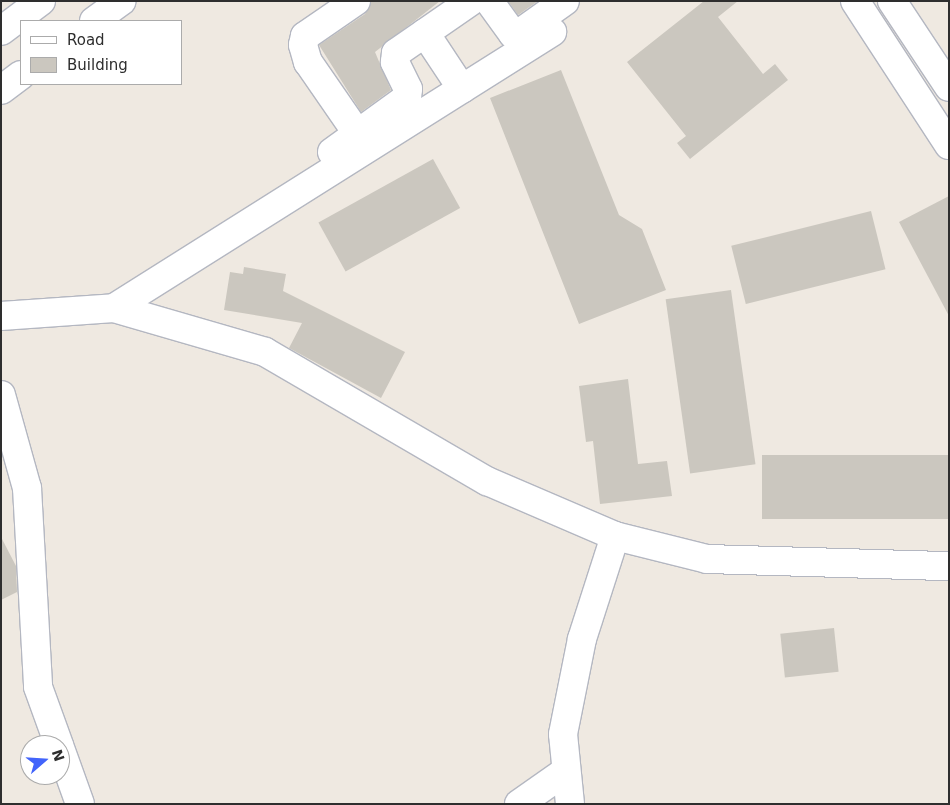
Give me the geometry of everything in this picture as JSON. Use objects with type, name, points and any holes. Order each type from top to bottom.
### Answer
[{"type":"street","points":[[95,20],[122,1]]},
{"type":"street","points":[[356,1],[305,36],[303,45],[308,62],[356,133]]},
{"type":"street","points":[[314,182],[320,164],[356,133],[407,98],[408,89],[395,62],[396,53],[471,1]]},
{"type":"street","points":[[489,1],[513,34],[520,33],[565,1]]},
{"type":"street","points":[[855,1],[949,145]]},
{"type":"street","points":[[892,1],[949,87]]},
{"type":"street","points":[[1,31],[29,9]]},
{"type":"street","points":[[114,308],[552,32]]},
{"type":"street","points":[[425,33],[462,89]]},
{"type":"street","points":[[1,90],[20,76]]},
{"type":"street","points":[[1,316],[114,308],[265,352],[487,481],[614,536],[707,559],[949,566]]},
{"type":"street","points":[[1,395],[27,488],[38,686],[55,735]]},
{"type":"street","points":[[570,804],[563,734],[582,639],[614,536]]},
{"type":"street","points":[[519,804],[566,771]]},
{"type":"street","points":[[70,777],[80,804]]},
{"type":"building","points":[[371,1],[440,1],[375,52],[391,90],[361,112],[319,45],[365,14]]},
{"type":"building","points":[[508,1],[538,1],[518,15]]},
{"type":"building","points":[[704,1],[738,1],[718,17],[763,74],[775,64],[788,80],[690,159],[677,143],[686,136],[627,62]]},
{"type":"building","points":[[561,70],[619,215],[642,229],[666,290],[579,324],[490,98]]},
{"type":"building","points":[[433,159],[460,208],[346,271],[318,223]]},
{"type":"building","points":[[949,196],[949,316],[899,222]]},
{"type":"building","points":[[871,211],[886,269],[746,304],[731,246]]},
{"type":"building","points":[[244,267],[286,274],[283,291],[405,352],[381,398],[289,348],[302,323],[224,310],[230,272],[243,274]]},
{"type":"building","points":[[731,290],[755,464],[690,473],[666,299]]},
{"type":"building","points":[[628,379],[638,464],[667,461],[672,496],[600,504],[593,441],[586,442],[579,386]]},
{"type":"building","points":[[762,455],[949,455],[949,519],[762,519]]},
{"type":"building","points":[[1,537],[16,566],[17,592],[1,600]]},
{"type":"building","points":[[834,628],[839,672],[785,677],[780,634]]}]
